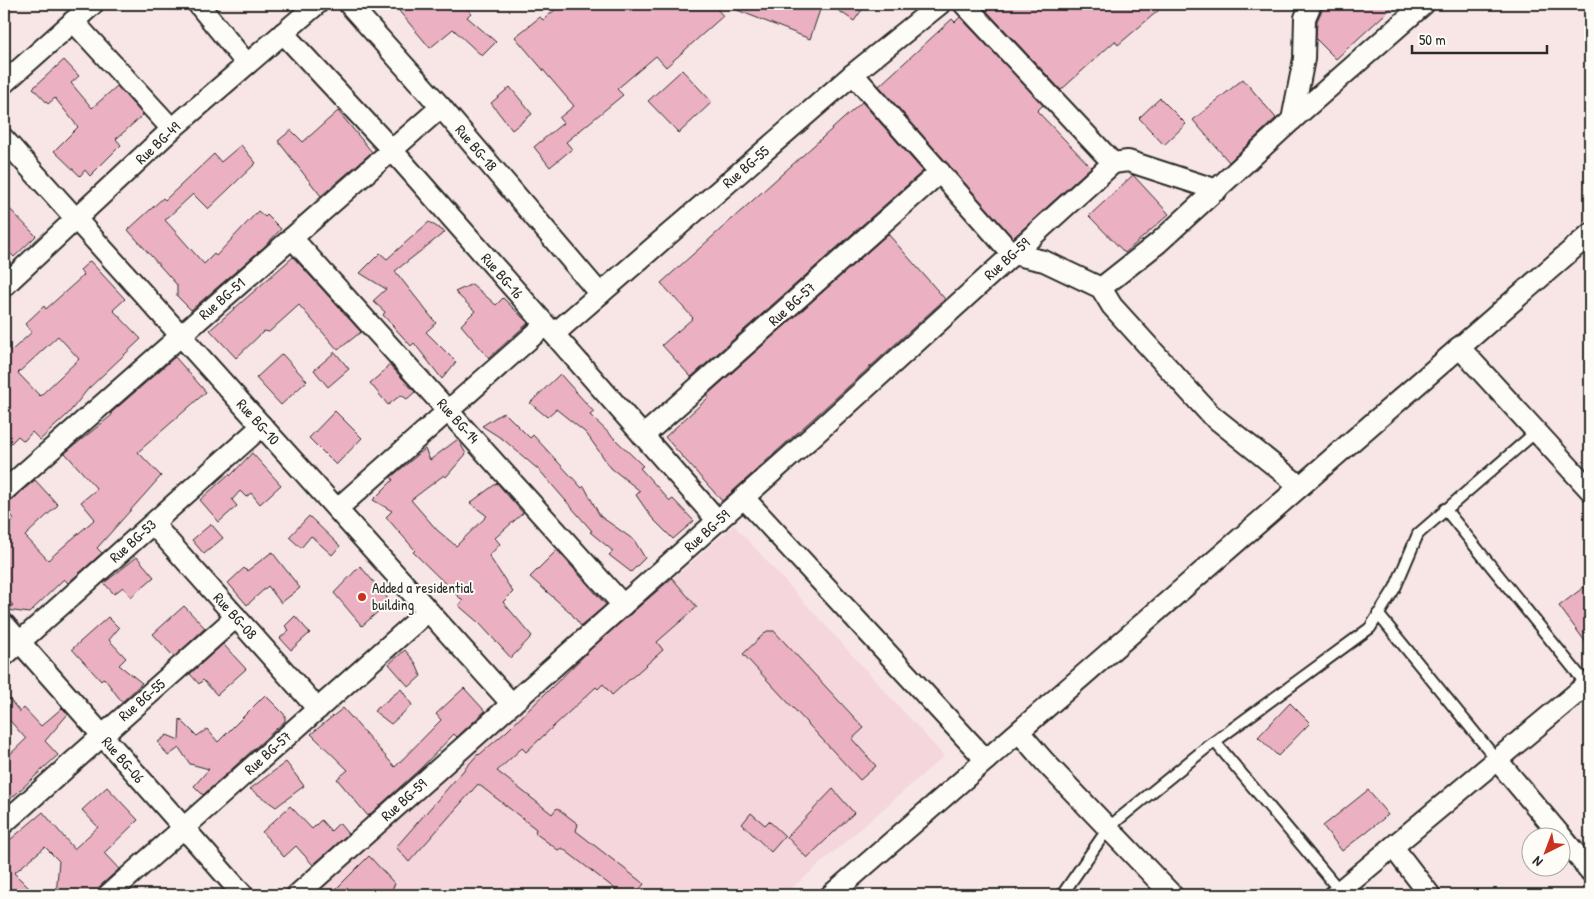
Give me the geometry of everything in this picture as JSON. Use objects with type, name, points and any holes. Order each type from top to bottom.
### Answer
[{"type":"street","points":[[4,82],[93,4]]},
{"type":"street","points":[[198,4],[247,64]]},
{"type":"street","name":"Rue BG-49","points":[[4,286],[172,129],[317,4]]},
{"type":"street","name":"Rue BG-18","points":[[349,4],[441,107],[600,294]]},
{"type":"street","name":"Rue BG-55","points":[[337,510],[448,411],[550,330],[600,294],[853,74],[940,4]]},
{"type":"street","points":[[964,4],[1113,163],[1128,161],[1216,190]]},
{"type":"street","points":[[1292,120],[1304,59],[1305,18],[1311,4]]},
{"type":"street","points":[[1101,288],[1158,243],[1292,120],[1424,4]]},
{"type":"street","points":[[73,21],[172,129]]},
{"type":"street","name":"Rue BG-16","points":[[284,34],[392,150],[718,521]]},
{"type":"street","points":[[853,74],[1012,254],[1044,261],[1101,288],[1112,306],[1210,414],[1300,486]]},
{"type":"street","name":"Rue BG-51","points":[[4,491],[441,107]]},
{"type":"street","name":"Rue BG-10","points":[[4,139],[512,704]]},
{"type":"street","name":"Rue BG-59","points":[[297,895],[744,498],[1113,163]]},
{"type":"street","name":"Rue BG-57","points":[[644,436],[940,172]]},
{"type":"street","points":[[831,895],[1590,234]]},
{"type":"street","name":"Rue BG-14","points":[[292,238],[623,605]]},
{"type":"street","points":[[1459,348],[1590,490]]},
{"type":"street","name":"Rue BG-53","points":[[4,656],[262,426]]},
{"type":"street","points":[[744,498],[986,760]]},
{"type":"street","name":"Rue BG-08","points":[[153,524],[318,709]]},
{"type":"street","name":"Rue BG-57","points":[[108,895],[428,611]]},
{"type":"street","name":"Rue BG-55","points":[[4,823],[236,617]]},
{"type":"street","name":"Rue BG-06","points":[[4,624],[243,895]]},
{"type":"street","points":[[1338,893],[1589,685]]},
{"type":"street","points":[[1019,732],[1044,761],[1172,895]]},
{"type":"street","points":[[1497,760],[1552,826]]},
{"type":"street","points":[[1393,847],[1430,895]]},
{"type":"street","points":[[1572,850],[1590,871]]},
{"type":"lane","points":[[1062,895],[1109,827],[1216,742],[1370,628],[1395,588],[1418,534],[1536,431]]},
{"type":"lane","points":[[1445,509],[1589,685]]},
{"type":"lane","points":[[1378,614],[1497,760]]},
{"type":"lane","points":[[1216,742],[1338,893]]},
{"type":"shaded area","points":[[734,525],[944,756],[784,895],[314,895]]},
{"type":"building","points":[[407,4],[463,4],[471,13],[467,17],[496,42],[482,56],[453,29],[430,48],[399,11]]},
{"type":"building","points":[[562,4],[713,4],[723,16],[666,67],[656,56],[617,89],[623,95],[566,142],[572,149],[550,167],[534,147],[563,123],[559,118],[574,106],[515,37],[540,17],[543,20]]},
{"type":"building","points":[[722,4],[822,4],[810,39]]},
{"type":"building","points":[[829,4],[866,4],[854,21]]},
{"type":"building","points":[[980,4],[1166,4],[1118,45],[1115,41],[1061,90]]},
{"type":"building","points":[[1327,4],[1396,4],[1336,59],[1316,39],[1317,21]]},
{"type":"building","points":[[960,17],[1043,105],[1037,111],[1091,167],[1013,238],[879,86],[952,19],[955,22]]},
{"type":"building","points":[[64,60],[79,76],[71,83],[92,108],[117,86],[143,115],[116,139],[121,145],[90,176],[85,170],[80,176],[54,151],[78,127],[55,98],[48,104],[33,88]]},
{"type":"building","points":[[682,70],[712,102],[679,133],[648,101]]},
{"type":"building","points":[[1243,79],[1276,118],[1229,162],[1193,120]]},
{"type":"building","points":[[510,87],[532,114],[512,130],[491,103]]},
{"type":"building","points":[[1160,98],[1186,124],[1164,145],[1139,118]]},
{"type":"building","points":[[862,102],[923,171],[691,377],[662,345],[693,318],[661,283]]},
{"type":"building","points":[[338,111],[372,152],[321,196],[278,141],[291,130],[303,142]]},
{"type":"building","points":[[241,145],[256,163],[208,209],[193,194],[165,220],[204,264],[214,254],[216,256],[258,211],[265,217],[267,215],[281,229],[264,247],[191,310],[177,296],[177,285],[128,230],[163,198],[165,200],[214,154],[221,162]]},
{"type":"building","points":[[1133,175],[1169,214],[1125,253],[1089,216]]},
{"type":"building","points":[[4,203],[36,236],[14,257],[4,247]]},
{"type":"building","points":[[429,222],[445,232],[395,271],[436,323],[426,332],[456,362],[442,379],[414,343],[411,346],[383,315],[385,312],[373,301],[386,289],[360,273],[380,253],[387,259]]},
{"type":"building","points":[[888,234],[945,299],[722,501],[665,437],[709,397],[707,395]]},
{"type":"building","points":[[293,257],[361,332],[338,350],[299,305],[269,332],[264,331],[236,358],[210,330]]},
{"type":"building","points":[[90,261],[125,299],[113,310],[141,339],[88,389],[68,414],[40,440],[32,432],[24,441],[18,436],[4,450],[4,343],[11,351],[32,332],[25,324],[44,306],[46,309],[84,275],[80,270]],"holes":[[[58,336],[79,359],[40,396],[18,373]]]},
{"type":"building","points":[[472,284],[496,305],[503,298],[528,323],[489,358],[461,325],[475,311],[455,292]]},
{"type":"building","points":[[335,352],[349,369],[328,387],[314,370]]},
{"type":"building","points":[[282,354],[307,381],[281,405],[256,378]]},
{"type":"building","points":[[175,357],[206,392],[138,452],[161,476],[97,548],[102,553],[68,583],[64,579],[29,613],[7,610],[13,605],[4,596],[4,529],[14,519],[4,506],[35,480],[58,505],[25,536],[48,560],[95,519],[81,502],[97,489],[65,453],[112,415],[111,413]]},
{"type":"building","points":[[389,364],[415,392],[407,399],[401,395],[388,405],[370,383]]},
{"type":"building","points":[[560,374],[594,412],[590,415],[643,466],[640,468],[670,501],[673,499],[694,521],[673,539],[652,518],[636,495],[640,491],[611,468],[586,433],[556,409],[547,417],[530,403]]},
{"type":"building","points":[[335,411],[362,438],[336,465],[309,438]]},
{"type":"building","points":[[504,412],[530,438],[533,435],[582,488],[584,486],[600,516],[634,540],[645,558],[631,572],[609,555],[613,551],[590,532],[592,531],[540,471],[504,440],[482,426]]},
{"type":"building","points":[[458,439],[466,454],[446,477],[444,475],[411,500],[437,530],[456,546],[487,516],[470,503],[497,483],[523,513],[495,538],[500,544],[489,556],[513,592],[503,602],[532,636],[511,658],[480,624],[458,605],[463,601],[413,552],[415,550],[386,517],[392,511],[373,500],[393,480],[391,477],[425,449],[430,460]]},
{"type":"building","points":[[252,453],[281,485],[260,504],[251,493],[246,497],[240,491],[232,500],[237,506],[219,522],[200,500],[229,474],[230,476]]},
{"type":"building","points":[[309,516],[340,546],[332,555],[311,536],[301,548],[289,537]]},
{"type":"building","points":[[211,524],[223,538],[204,554],[192,540]]},
{"type":"building","points":[[557,550],[606,605],[581,626],[570,612],[530,577]]},
{"type":"building","points":[[272,552],[300,588],[281,603],[268,586],[247,605],[228,583],[244,568],[247,571]]},
{"type":"building","points":[[137,557],[154,577],[131,597],[123,587],[114,594],[104,583]]},
{"type":"building","name":"Added a residential building","points":[[360,566],[390,601],[362,626],[334,593]]},
{"type":"building","points":[[672,578],[697,607],[657,642],[663,650],[612,695],[603,684],[598,689],[596,687],[526,752],[522,748],[497,771],[552,814],[557,808],[578,824],[576,831],[644,884],[635,895],[623,895],[562,848],[558,850],[535,833],[536,829],[478,784],[409,862],[396,847],[478,754],[507,731],[595,645]]},
{"type":"building","points":[[1584,587],[1590,596],[1590,648],[1559,606]]},
{"type":"building","points":[[184,606],[205,628],[174,657],[153,634]]},
{"type":"building","points":[[295,616],[310,633],[291,650],[280,638],[289,630],[285,626]]},
{"type":"building","points":[[108,617],[119,628],[109,640],[126,658],[119,665],[142,683],[122,702],[104,678],[101,681],[72,649]]},
{"type":"building","points":[[767,631],[774,631],[864,728],[852,739],[876,766],[860,780],[743,654]]},
{"type":"building","points":[[223,644],[246,669],[217,695],[203,680],[199,684],[190,674]]},
{"type":"building","points":[[405,650],[415,662],[421,676],[409,687],[389,664]]},
{"type":"building","points":[[464,688],[485,711],[457,737],[454,734],[421,768],[368,816],[337,779],[348,770],[311,734],[343,708],[395,767],[441,720],[436,714]]},
{"type":"building","points":[[401,689],[412,705],[391,724],[374,711]]},
{"type":"building","points":[[4,693],[20,712],[24,708],[41,726],[62,708],[68,714],[45,741],[58,755],[4,805],[4,760],[26,739],[4,714]]},
{"type":"building","points":[[265,695],[285,715],[285,721],[203,795],[194,786],[209,769],[190,764],[179,748],[168,756],[158,742],[167,735],[179,740],[180,719],[197,736],[207,729],[218,742]]},
{"type":"building","points":[[1290,703],[1310,723],[1278,756],[1258,737]]},
{"type":"building","points":[[286,762],[304,786],[276,807],[250,789]]},
{"type":"building","points":[[107,787],[138,820],[104,853],[119,869],[100,886],[96,895],[56,895],[59,861],[45,847],[14,873],[36,895],[4,895],[4,845],[43,812],[74,849],[98,827],[82,810]]},
{"type":"building","points":[[833,789],[854,813],[807,858],[787,837]]},
{"type":"building","points":[[1368,790],[1388,815],[1342,851],[1323,826]]},
{"type":"building","points":[[290,806],[312,829],[321,820],[331,831],[339,823],[348,834],[313,865],[296,846],[284,857],[262,832]]},
{"type":"building","points":[[751,813],[765,825],[769,821],[785,836],[771,852],[742,824]]},
{"type":"building","points":[[369,856],[395,884],[388,895],[330,895]]},
{"type":"place","name":"Added a residential building","points":[[362,597]]}]
